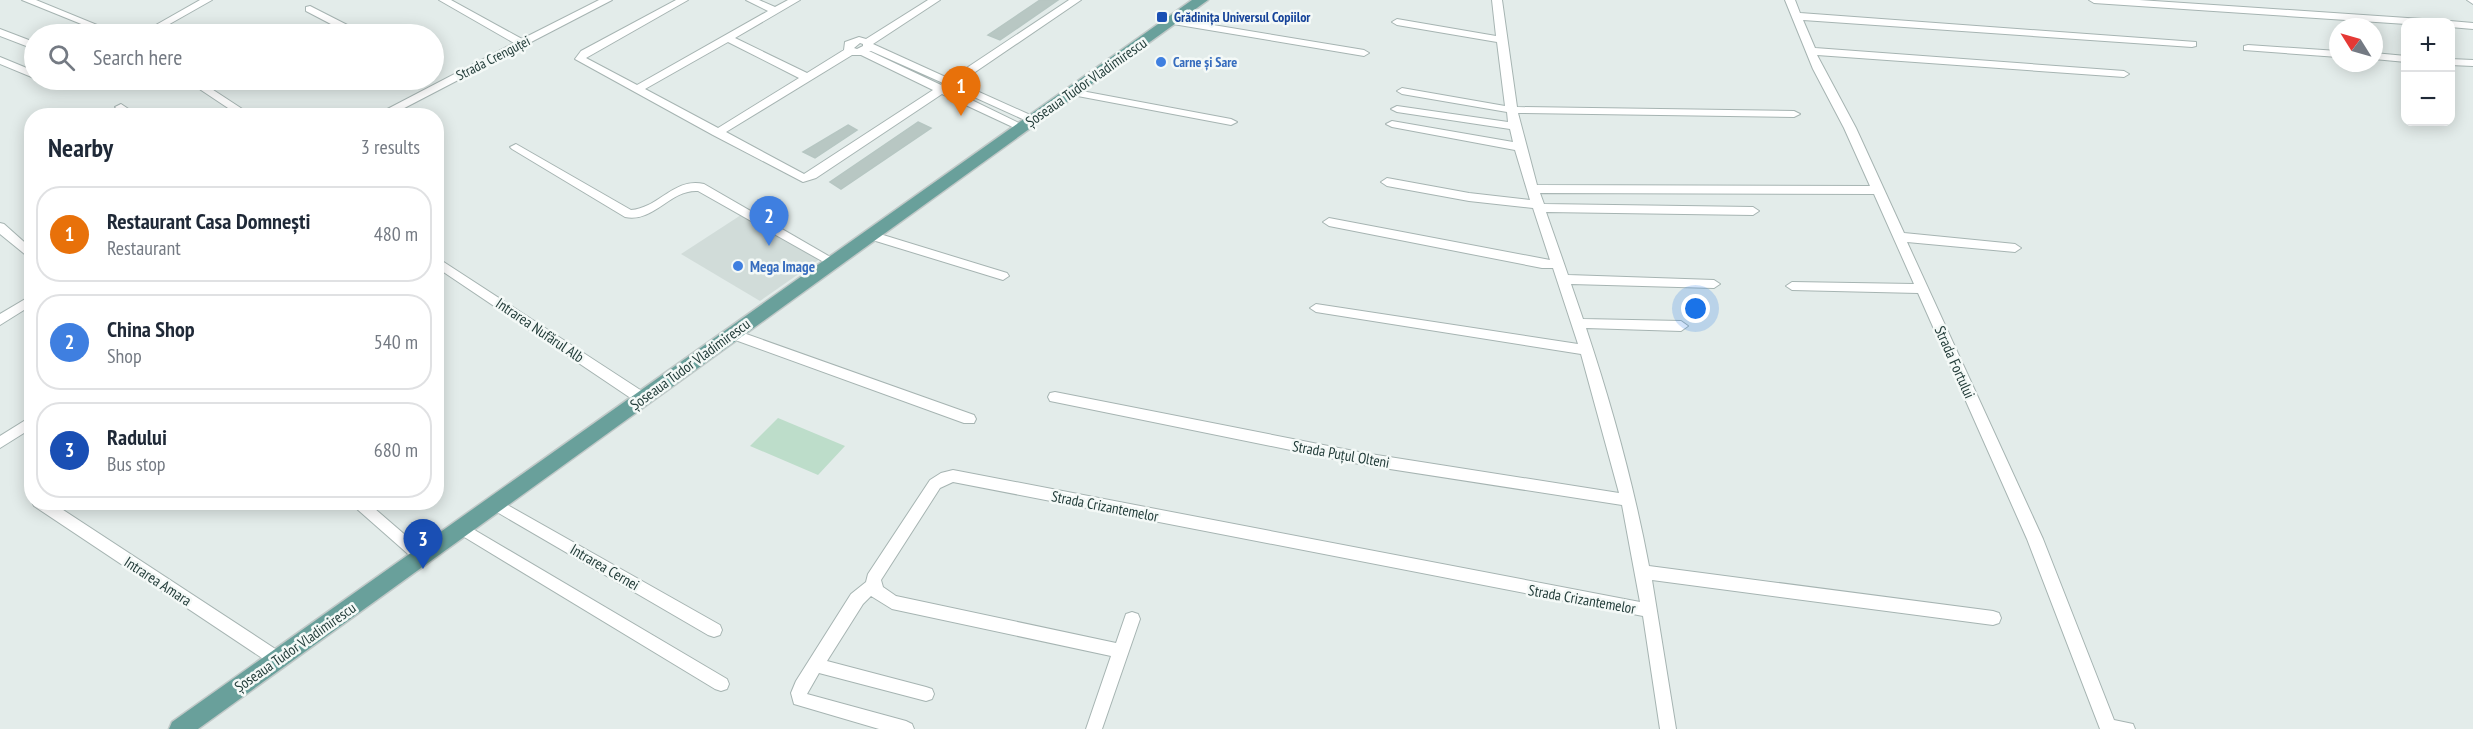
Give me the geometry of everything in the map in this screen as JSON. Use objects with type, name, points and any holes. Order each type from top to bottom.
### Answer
[{"type":"main road","name":"Șoseaua Tudor Vladimirescu","points":[[180,729],[1201,0]]},
{"type":"street","points":[[27,0],[88,24]]},
{"type":"street","points":[[163,24],[207,0]]},
{"type":"street","points":[[444,0],[522,43]]},
{"type":"street","name":"Strada Crenguței","points":[[444,78],[522,43],[607,0]]},
{"type":"street","points":[[683,0],[580,57],[582,61],[800,177],[808,178],[1076,0]]},
{"type":"street","points":[[751,0],[778,6]]},
{"type":"street","points":[[637,89],[778,6],[795,0]]},
{"type":"street","points":[[717,133],[862,48],[934,0]]},
{"type":"street","points":[[1497,0],[1512,110],[1520,147],[1579,322],[1629,500],[1650,611],[1668,729]]},
{"type":"street","name":"Strada Fortului","points":[[1790,0],[1810,51],[1850,128],[2035,539],[2109,728]]},
{"type":"street","points":[[2094,0],[2401,21]]},
{"type":"street","points":[[310,9],[338,24]]},
{"type":"street","points":[[1796,16],[2192,44]]},
{"type":"street","points":[[1172,21],[1364,53]]},
{"type":"street","points":[[1397,22],[1503,40]]},
{"type":"street","points":[[2455,24],[2473,26]]},
{"type":"street","points":[[0,32],[24,42]]},
{"type":"street","points":[[727,38],[808,78]]},
{"type":"street","points":[[862,48],[911,64],[1027,124]]},
{"type":"street","points":[[862,48],[900,71],[941,90],[1027,124]]},
{"type":"street","points":[[2248,48],[2329,53]]},
{"type":"street","points":[[1810,51],[2124,74]]},
{"type":"street","points":[[2383,57],[2401,59]]},
{"type":"street","points":[[0,60],[24,71]]},
{"type":"street","points":[[2455,62],[2473,63]]},
{"type":"street","points":[[900,71],[911,64]]},
{"type":"street","points":[[207,90],[235,108]]},
{"type":"street","name":"Strada Crenguței","points":[[392,108],[423,90]]},
{"type":"street","points":[[1402,91],[1512,110],[1794,114]]},
{"type":"street","points":[[1071,92],[1231,122]]},
{"type":"street","points":[[1397,109],[1515,126]]},
{"type":"street","points":[[1392,124],[1520,147]]},
{"type":"street","points":[[516,147],[629,214],[638,215],[645,212],[686,187],[700,187],[833,262]]},
{"type":"street","points":[[1388,182],[1469,197],[1538,206],[1753,211]]},
{"type":"street","points":[[1533,189],[1878,190]]},
{"type":"street","points":[[1329,222],[1542,264],[1559,264]]},
{"type":"street","points":[[0,227],[24,249]]},
{"type":"street","points":[[870,235],[1003,276]]},
{"type":"street","points":[[1899,237],[2015,248]]},
{"type":"street","name":"Intrarea Nufărul Alb","points":[[444,266],[642,399]]},
{"type":"street","points":[[1564,279],[1714,284]]},
{"type":"street","points":[[1792,286],[1922,289]]},
{"type":"street","points":[[0,320],[24,304]]},
{"type":"street","points":[[1316,308],[1587,350]]},
{"type":"street","points":[[1579,322],[1680,326]]},
{"type":"street","points":[[732,334],[969,419]]},
{"type":"street","name":"Strada Puțul Olteni","points":[[1055,398],[1364,459],[1629,500]]},
{"type":"street","points":[[0,443],[24,426]]},
{"type":"street","name":"Strada Crizantemelor","points":[[906,729],[800,699],[799,693],[857,599],[873,585],[877,570],[935,484],[953,476],[1650,611]]},
{"type":"street","name":"Intrarea Cernei","points":[[495,504],[714,630]]},
{"type":"street","name":"Intrarea Amara","points":[[51,510],[278,659]]},
{"type":"street","points":[[365,510],[421,557]]},
{"type":"street","points":[[461,528],[721,684]]},
{"type":"street","points":[[1643,572],[1993,618]]},
{"type":"street","points":[[873,585],[882,597],[892,602],[1121,651]]},
{"type":"street","points":[[1094,729],[1132,619]]},
{"type":"street","points":[[815,665],[926,694]]},
{"type":"street","points":[[2109,728],[2127,729]]},
{"type":"shaded area","points":[[741,215],[820,259],[760,301],[681,254]]},
{"type":"green space","points":[[778,418],[845,446],[818,475],[750,446]]},
{"type":"building","points":[[1040,0],[1058,0],[1000,40],[988,35]]},
{"type":"building","points":[[918,122],[931,128],[841,189],[830,182]]},
{"type":"building","points":[[848,125],[857,130],[815,158],[803,152]]},
{"type":"place","name":"Grădinița Universul Copiilor","points":[[1162,17]]},
{"type":"place","name":"Carne și Sare","points":[[1161,62]]},
{"type":"place","name":"Restaurant Casa Domnești","points":[[961,116]]},
{"type":"place","name":"China Shop","points":[[769,246]]},
{"type":"place","name":"Mega Image","points":[[738,266]]},
{"type":"place","name":"Radului","points":[[423,569]]}]
